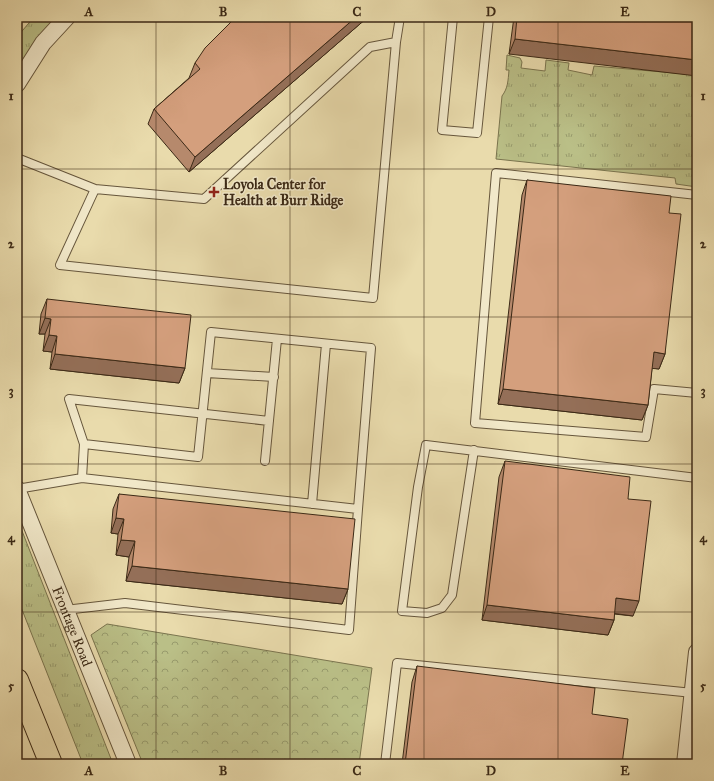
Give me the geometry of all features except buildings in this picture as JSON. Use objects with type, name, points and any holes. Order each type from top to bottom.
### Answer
[{"type":"highway","points":[[17,680],[51,764]]},
{"type":"street","points":[[17,84],[43,44],[67,17]]},
{"type":"street","name":"Frontage Road","points":[[17,489],[128,764]]},
{"type":"street","points":[[685,764],[697,652]]},
{"type":"lane","points":[[94,189],[60,265],[373,298],[396,42],[400,17]]},
{"type":"lane","points":[[454,17],[442,130],[477,133],[490,17]]},
{"type":"lane","points":[[17,158],[94,189],[204,199],[370,47],[396,42]]},
{"type":"lane","points":[[697,195],[496,173],[475,423],[646,437],[654,389],[697,393]]},
{"type":"lane","points":[[65,610],[125,603],[349,630],[371,348],[211,332],[198,457],[84,444]]},
{"type":"lane","points":[[265,461],[277,339]]},
{"type":"lane","points":[[312,504],[326,344]]},
{"type":"lane","points":[[207,373],[274,377]]},
{"type":"lane","points":[[82,478],[84,444],[69,399],[269,421]]},
{"type":"lane","points":[[474,450],[452,596],[442,608],[427,613],[402,611],[418,487],[426,444],[474,450],[697,478]]},
{"type":"lane","points":[[17,489],[82,478],[358,509]]},
{"type":"lane","points":[[385,764],[397,663],[693,692]]},
{"type":"green space","points":[[34,17],[55,17],[17,72],[17,37]]},
{"type":"green space","points":[[507,55],[520,58],[522,62],[521,68],[545,71],[546,60],[569,63],[568,70],[592,75],[594,66],[697,75],[697,187],[676,184],[675,178],[496,159],[502,96],[507,87],[509,70],[506,70]]},
{"type":"green space","points":[[17,518],[113,764],[83,764],[17,597]]},
{"type":"green space","points":[[107,624],[372,668],[359,764],[143,764],[91,635]]},
{"type":"place","name":"Loyola Center for Health at Burr Ridge","points":[[214,192]]}]
